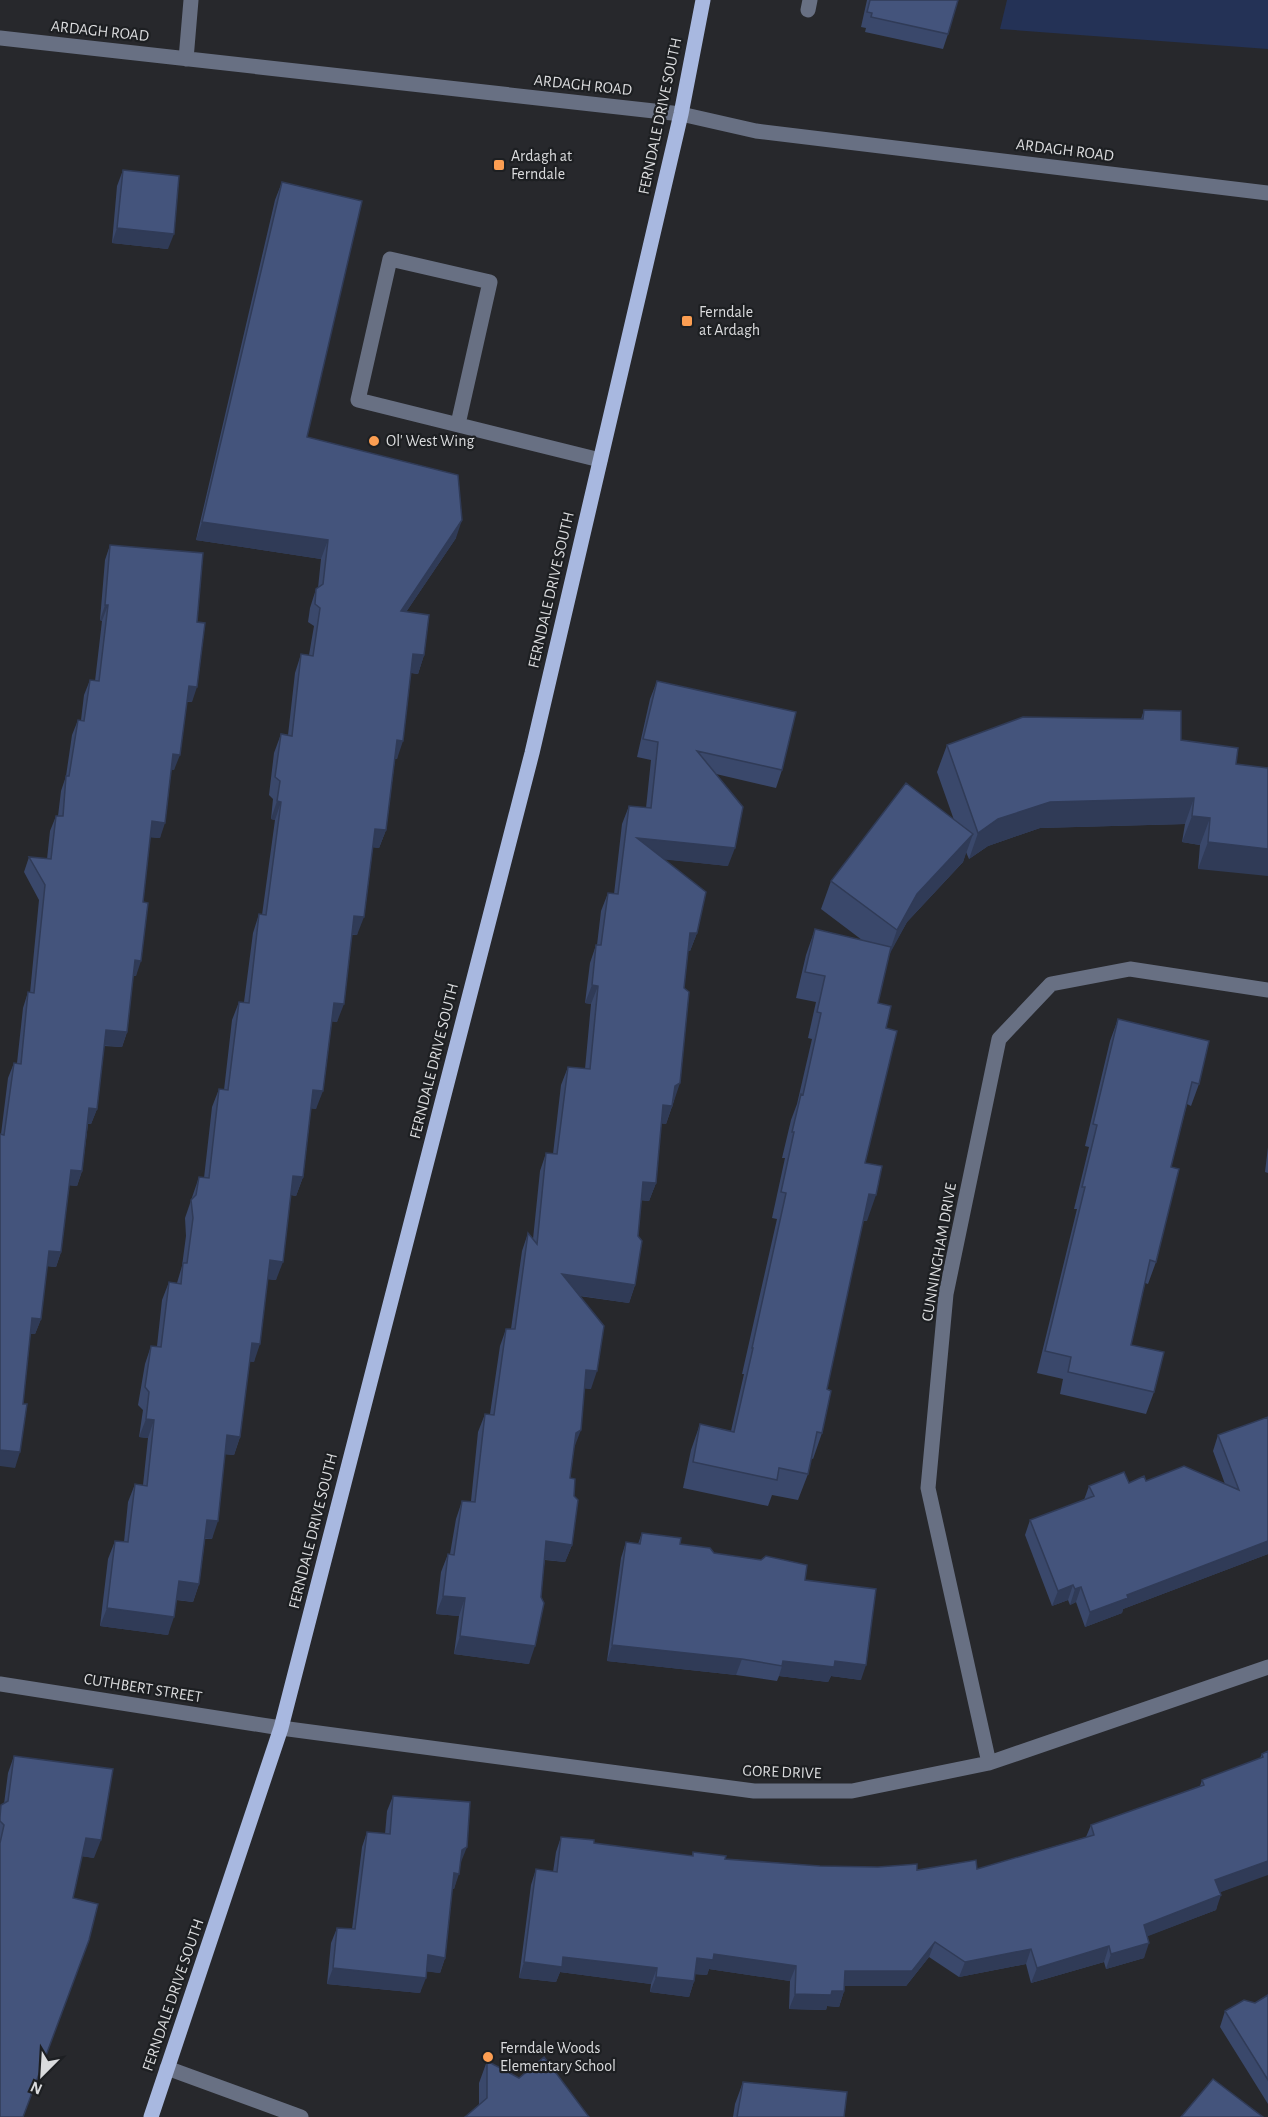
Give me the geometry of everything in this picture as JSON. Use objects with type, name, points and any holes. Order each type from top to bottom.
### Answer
[{"type":"main road","name":"FERNDALE DRIVE SOUTH","points":[[151,2117],[281,1728],[532,753],[681,114],[703,0]]},
{"type":"street","points":[[186,59],[191,0]]},
{"type":"street","name":"ARDAGH ROAD","points":[[0,38],[681,114],[756,131],[1268,193]]},
{"type":"street","points":[[458,424],[490,282],[390,259],[358,400],[600,460]]},
{"type":"street","name":"CUNNINGHAM DRIVE","points":[[989,1763],[928,1488],[946,1294],[999,1039],[1051,984],[1130,969],[1268,990]]},
{"type":"street","name":"GORE DRIVE","points":[[281,1728],[754,1791],[852,1791],[989,1763],[1268,1667]]},
{"type":"street","name":"CUTHBERT STREET","points":[[0,1684],[281,1728]]},
{"type":"street","points":[[167,2068],[302,2117]]},
{"type":"shaded area","points":[[1007,0],[1268,0],[1268,49],[1000,29]]},
{"type":"building","points":[[870,0],[958,0],[948,34],[871,17],[872,13],[867,12]]},
{"type":"building","points":[[123,170],[179,176],[174,234],[117,228]]},
{"type":"building","points":[[282,182],[362,201],[307,437],[458,475],[462,520],[401,611],[429,615],[424,655],[413,654],[403,741],[397,740],[386,830],[375,829],[364,917],[354,916],[344,1004],[334,1003],[323,1091],[313,1090],[303,1177],[293,1176],[283,1262],[270,1260],[260,1344],[252,1343],[240,1437],[227,1435],[218,1521],[207,1520],[199,1584],[179,1581],[174,1617],[107,1608],[115,1541],[128,1542],[135,1484],[147,1486],[154,1420],[146,1419],[149,1392],[145,1387],[151,1346],[161,1347],[169,1282],[181,1284],[183,1263],[187,1263],[193,1218],[191,1200],[196,1195],[199,1177],[209,1178],[219,1089],[228,1090],[239,1002],[249,1003],[259,914],[266,915],[281,802],[277,801],[280,781],[275,777],[281,734],[292,736],[301,654],[313,656],[320,608],[315,604],[316,589],[323,584],[328,540],[202,522]]},
{"type":"building","points":[[110,545],[203,553],[197,622],[205,623],[197,687],[189,686],[180,755],[173,754],[165,823],[152,821],[143,902],[148,903],[141,961],[135,960],[127,1032],[106,1030],[97,1109],[89,1108],[82,1171],[71,1170],[61,1252],[49,1251],[41,1319],[32,1318],[23,1404],[27,1404],[20,1452],[0,1450],[0,1134],[4,1135],[14,1063],[21,1064],[28,992],[34,993],[45,885],[29,857],[51,859],[56,816],[63,816],[66,776],[69,776],[78,720],[84,721],[90,680],[99,681],[108,605],[105,605]]},
{"type":"building","points":[[657,681],[796,712],[782,770],[697,751],[743,807],[735,848],[637,838],[706,892],[697,933],[690,933],[684,988],[689,992],[680,1083],[675,1086],[672,1106],[663,1105],[656,1183],[643,1182],[638,1236],[642,1241],[635,1285],[562,1274],[604,1326],[597,1371],[586,1370],[581,1430],[576,1433],[570,1478],[575,1479],[574,1496],[578,1500],[572,1545],[546,1541],[541,1597],[544,1603],[535,1646],[460,1636],[465,1598],[443,1596],[448,1554],[454,1555],[462,1501],[475,1502],[485,1414],[494,1415],[506,1329],[515,1329],[528,1233],[537,1244],[546,1153],[557,1154],[568,1067],[590,1069],[598,986],[592,985],[596,945],[601,945],[608,893],[618,894],[629,806],[651,808],[658,742],[643,739]]},
{"type":"building","points":[[1144,710],[1181,711],[1181,740],[1238,748],[1236,764],[1268,768],[1268,849],[1208,842],[1210,818],[1192,816],[1194,798],[1050,802],[998,819],[978,833],[947,745],[1023,717],[1143,719]]},
{"type":"building","points":[[906,783],[973,834],[917,894],[897,930],[831,881]]},
{"type":"building","points":[[815,929],[891,947],[878,1003],[891,1006],[886,1028],[897,1031],[865,1163],[882,1166],[876,1195],[869,1194],[827,1389],[831,1391],[822,1433],[817,1432],[808,1474],[779,1468],[777,1480],[693,1462],[700,1424],[734,1432],[786,1193],[781,1192],[794,1132],[792,1132],[801,1094],[803,1095],[821,1013],[817,1012],[825,976],[805,972]]},
{"type":"building","points":[[1118,1019],[1209,1041],[1199,1084],[1192,1082],[1171,1167],[1179,1169],[1156,1262],[1150,1260],[1131,1345],[1164,1352],[1154,1392],[1068,1372],[1071,1357],[1045,1351],[1085,1187],[1082,1187],[1097,1125],[1093,1124]]},
{"type":"building","points":[[1268,1417],[1268,1541],[1127,1595],[1128,1598],[1090,1612],[1081,1587],[1075,1589],[1073,1585],[1058,1591],[1030,1520],[1094,1496],[1089,1486],[1124,1472],[1129,1483],[1144,1476],[1146,1481],[1184,1466],[1239,1490],[1218,1435]]},
{"type":"building","points":[[642,1533],[681,1538],[680,1544],[710,1548],[714,1553],[761,1560],[766,1556],[807,1565],[805,1580],[876,1589],[866,1665],[835,1661],[834,1667],[783,1661],[782,1666],[742,1659],[612,1645],[626,1542],[640,1544]]},
{"type":"building","points":[[1268,1751],[1268,1861],[1215,1880],[1221,1895],[1144,1925],[1149,1943],[1111,1954],[1109,1946],[1037,1968],[1031,1949],[965,1962],[935,1942],[912,1971],[845,1971],[844,1991],[832,1991],[831,1995],[795,1994],[796,1966],[714,1954],[713,1960],[697,1958],[694,1981],[656,1977],[657,1968],[563,1957],[562,1967],[524,1962],[536,1869],[557,1872],[561,1837],[693,1856],[693,1852],[726,1856],[725,1859],[820,1866],[878,1867],[917,1864],[917,1870],[976,1860],[977,1869],[1094,1835],[1091,1825],[1204,1785],[1202,1780],[1263,1757],[1262,1754]]},
{"type":"building","points":[[14,1756],[113,1769],[101,1840],[86,1838],[73,1898],[98,1904],[89,1940],[23,2117],[0,2117],[0,1843],[4,1825],[0,1817],[1,1805],[8,1801]]},
{"type":"building","points":[[393,1796],[470,1802],[467,1847],[462,1850],[459,1874],[454,1873],[445,1958],[428,1955],[426,1978],[333,1968],[337,1928],[355,1929],[367,1832],[390,1834]]},
{"type":"building","points":[[1268,1995],[1268,2080],[1225,2011],[1244,2000],[1255,2003]]},
{"type":"building","points":[[544,2057],[589,2117],[465,2117],[487,2098],[487,2061],[519,2078]]},
{"type":"building","points":[[1213,2079],[1263,2117],[1181,2117]]},
{"type":"building","points":[[743,2082],[847,2092],[844,2117],[737,2117]]},
{"type":"place","name":"Ardagh at Ferndale","points":[[499,165]]},
{"type":"place","name":"Ferndale at Ardagh","points":[[687,321]]},
{"type":"place","name":"Ol' West Wing","points":[[374,441]]},
{"type":"place","name":"Ferndale Woods Elementary School","points":[[488,2057]]}]
